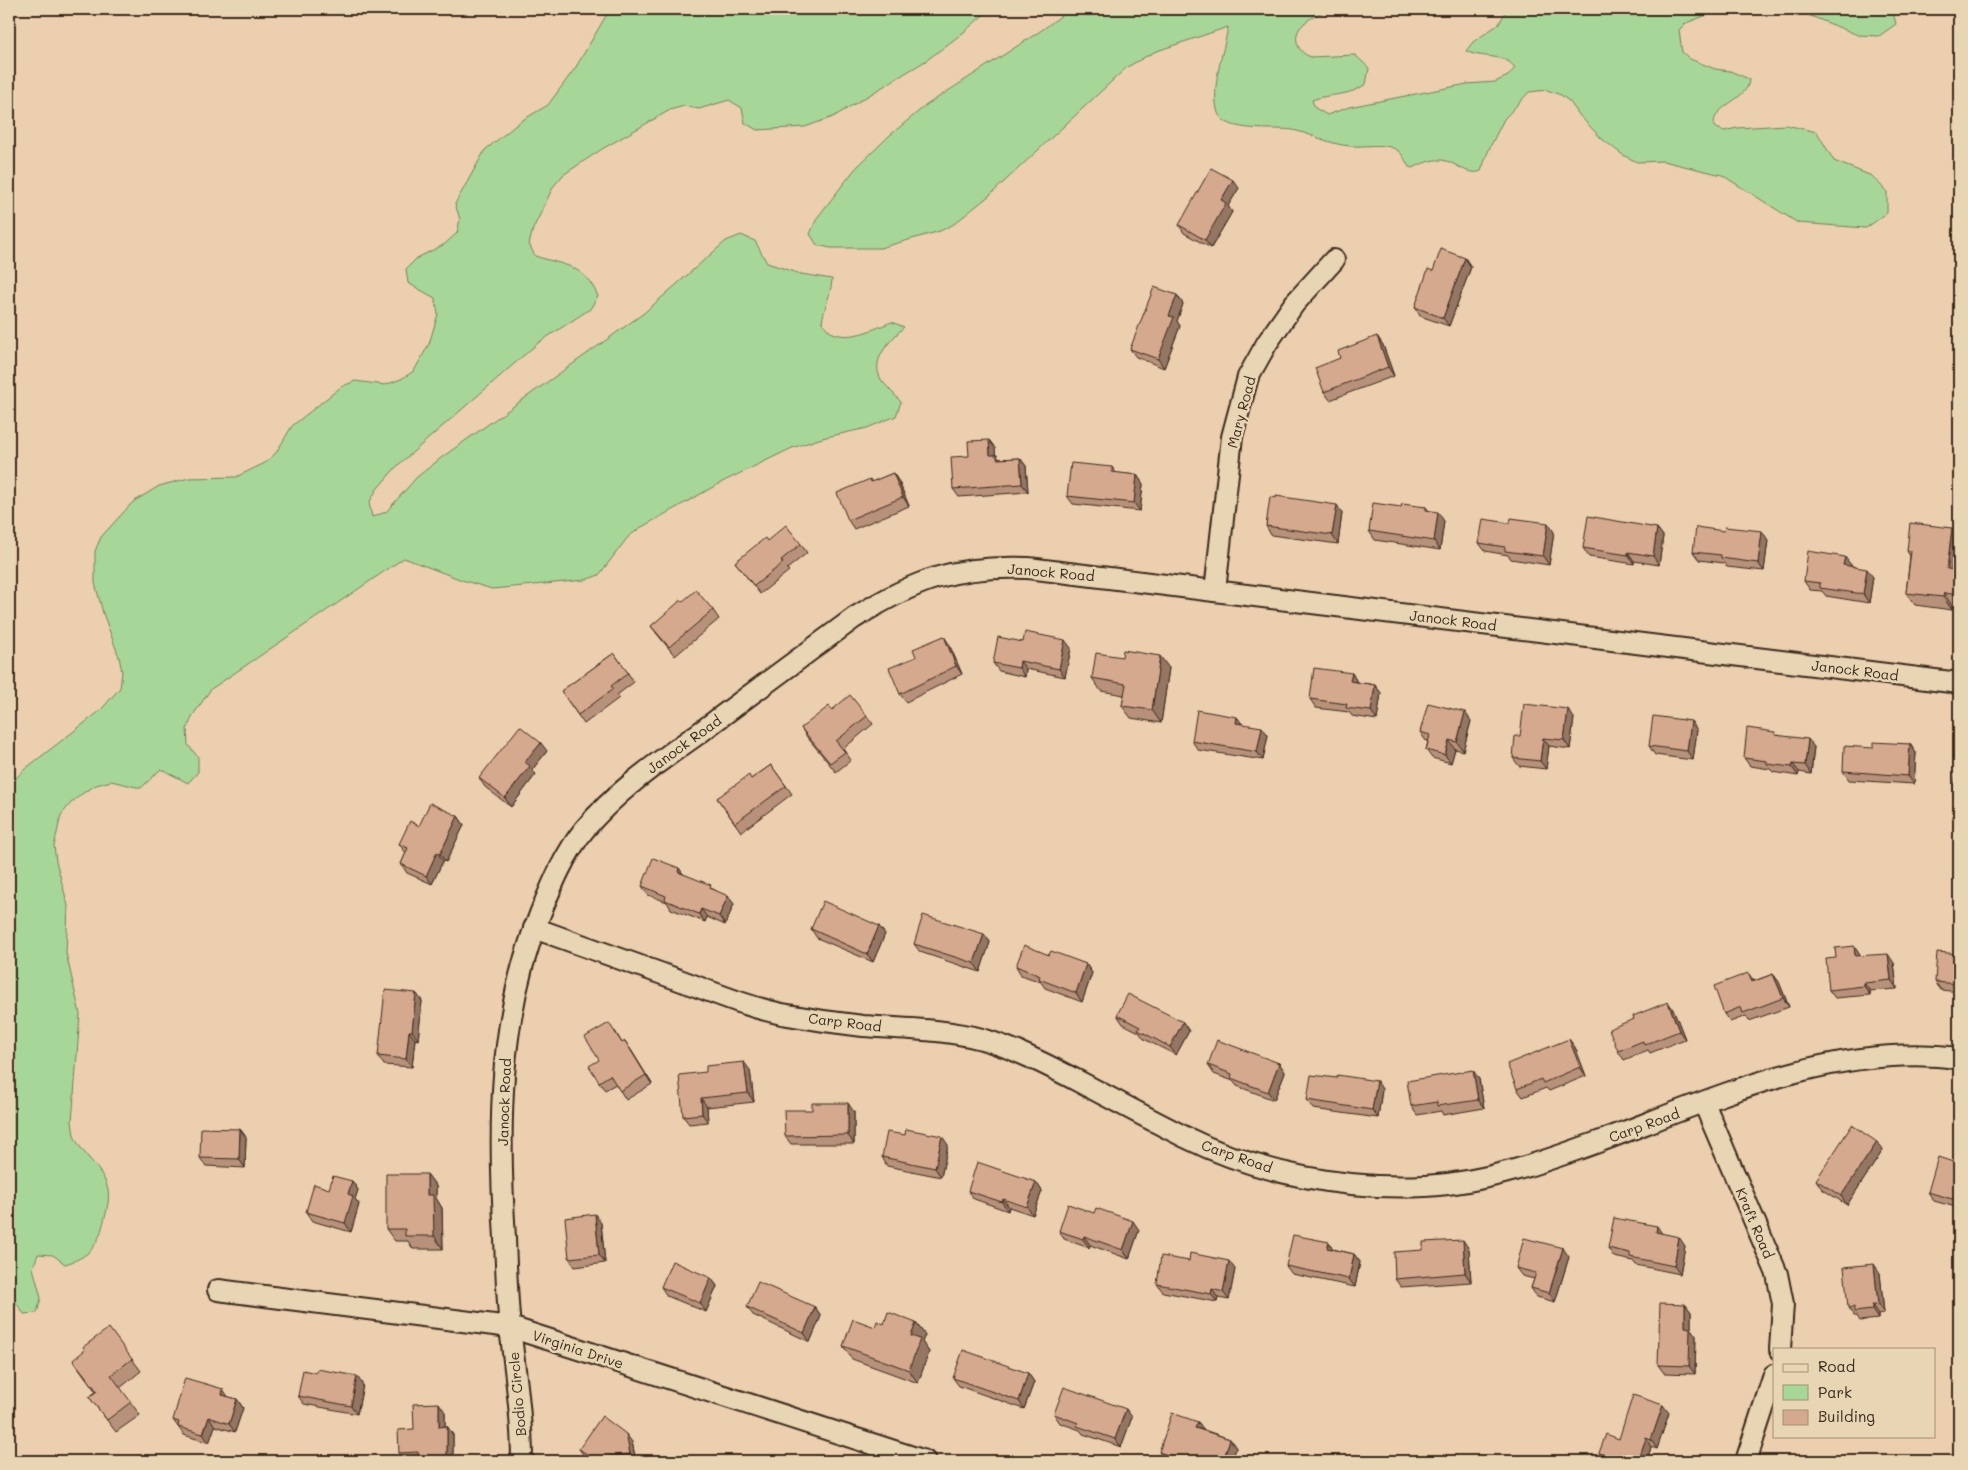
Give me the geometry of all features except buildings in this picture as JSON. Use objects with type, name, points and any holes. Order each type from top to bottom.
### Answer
[{"type":"street","name":"Mary Road","points":[[1215,591],[1232,437],[1248,377],[1294,304],[1334,260]]},
{"type":"street","name":"Janock Road","points":[[510,1327],[501,1176],[503,1081],[506,1048],[514,1001],[526,953],[551,886],[565,858],[583,832],[637,778],[854,618],[902,590],[952,572],[1008,567],[1028,568],[1959,683]]},
{"type":"street","name":"Carp Road","points":[[534,928],[731,998],[776,1012],[861,1026],[949,1032],[982,1039],[1040,1061],[1205,1146],[1247,1162],[1303,1177],[1345,1183],[1427,1186],[1466,1180],[1532,1166],[1781,1075],[1883,1056],[1936,1055],[1959,1058]]},
{"type":"street","name":"Kraft Road","points":[[1704,1102],[1777,1274],[1783,1304],[1780,1348]]},
{"type":"street","name":"Virginia Drive","points":[[218,1290],[510,1327],[925,1461]]},
{"type":"street","name":"Bodio Circle","points":[[510,1327],[518,1390],[522,1461]]},
{"type":"street","points":[[1746,1461],[1773,1378]]},
{"type":"green space","points":[[613,9],[990,9],[964,32],[927,60],[833,117],[805,127],[757,130],[745,123],[742,108],[729,100],[699,109],[684,106],[670,110],[602,149],[563,175],[553,187],[533,229],[529,244],[535,256],[565,265],[580,272],[598,296],[590,309],[538,343],[397,466],[377,489],[369,503],[372,517],[386,512],[417,477],[441,458],[644,313],[726,241],[741,235],[755,241],[767,263],[801,274],[832,279],[822,322],[832,332],[848,336],[856,335],[892,322],[904,327],[883,351],[879,358],[878,366],[878,373],[882,381],[901,402],[896,416],[867,428],[822,438],[792,448],[722,482],[640,528],[628,537],[599,575],[585,580],[492,589],[404,558],[211,689],[193,715],[187,729],[188,745],[198,757],[198,772],[188,783],[161,769],[141,788],[111,781],[96,785],[71,803],[61,815],[54,846],[68,906],[66,953],[80,1014],[72,1122],[74,1136],[79,1145],[106,1182],[108,1200],[106,1214],[97,1242],[84,1256],[65,1264],[53,1255],[38,1254],[33,1268],[41,1298],[37,1313],[24,1314],[15,1301],[9,1286],[9,785],[25,769],[100,711],[120,688],[122,672],[119,657],[103,613],[95,583],[95,551],[101,537],[133,502],[159,486],[189,478],[236,477],[265,463],[276,453],[292,426],[341,387],[355,381],[385,385],[401,379],[414,371],[429,344],[438,314],[435,298],[408,283],[406,269],[417,258],[445,244],[457,233],[460,219],[455,204],[485,150],[521,121],[548,105],[576,67],[607,14]]},
{"type":"green space","points":[[1070,9],[1328,9],[1306,21],[1298,30],[1297,42],[1300,49],[1311,57],[1355,55],[1369,68],[1366,84],[1360,88],[1312,100],[1315,108],[1327,115],[1349,107],[1467,84],[1495,82],[1508,76],[1515,68],[1506,60],[1466,51],[1473,42],[1499,24],[1507,9],[1892,9],[1896,24],[1879,36],[1858,35],[1796,10],[1715,12],[1686,23],[1679,30],[1682,52],[1690,59],[1749,79],[1743,93],[1718,113],[1714,127],[1724,131],[1737,128],[1786,125],[1817,132],[1834,161],[1872,176],[1887,192],[1887,213],[1866,228],[1798,223],[1722,175],[1663,161],[1637,162],[1623,155],[1602,139],[1580,116],[1570,102],[1561,95],[1547,90],[1529,92],[1504,119],[1489,149],[1481,171],[1476,172],[1471,172],[1440,160],[1423,163],[1413,168],[1409,167],[1399,152],[1393,148],[1378,145],[1344,145],[1293,130],[1240,127],[1223,120],[1218,113],[1216,103],[1218,70],[1228,27],[1154,52],[1127,67],[990,195],[954,224],[940,231],[880,248],[831,248],[817,245],[810,234],[817,218],[855,169],[889,136],[925,106],[1042,30]]}]
